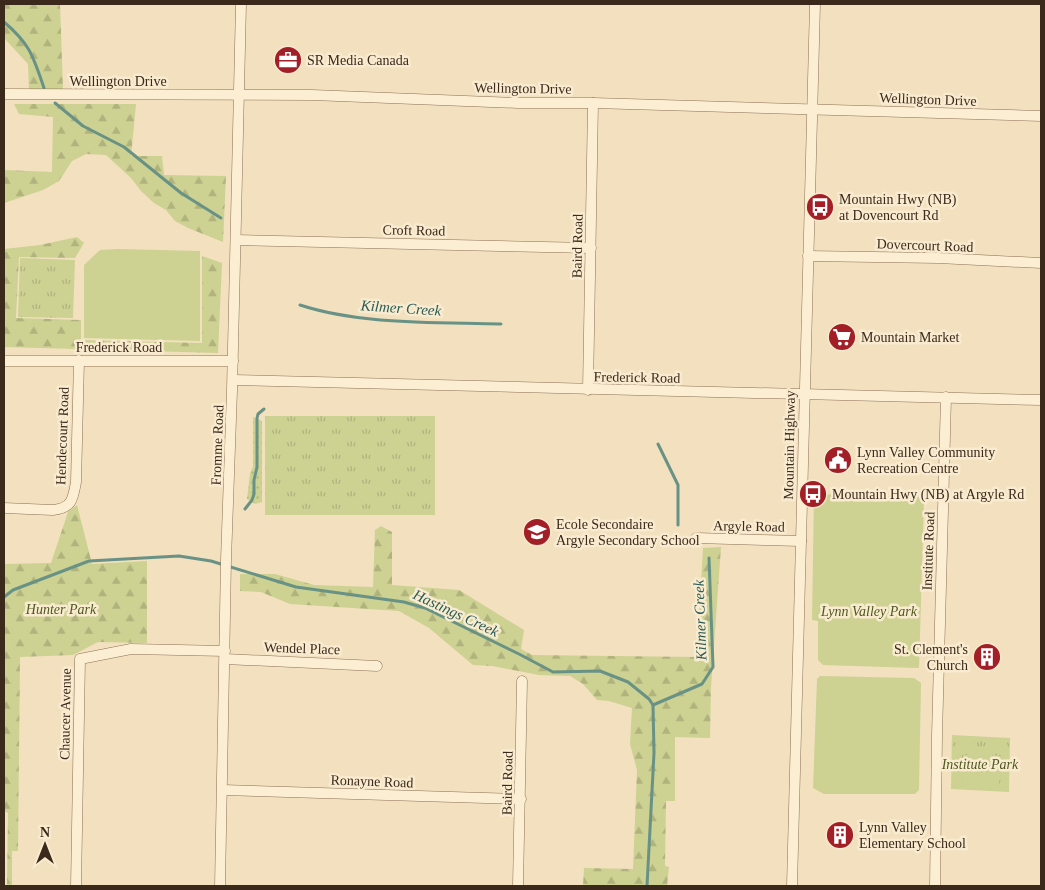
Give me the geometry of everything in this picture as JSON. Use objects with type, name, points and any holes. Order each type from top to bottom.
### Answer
[{"type":"street","name":"Fromme Road","points":[[220,886],[226,566],[233,380],[241,4]]},
{"type":"street","name":"Mountain Highway","points":[[792,886],[815,4]]},
{"type":"street","name":"Wellington Drive","points":[[4,94],[239,94],[1041,116]]},
{"type":"street","name":"Baird Road","points":[[588,390],[593,103]]},
{"type":"street","name":"Croft Road","points":[[236,240],[591,248]]},
{"type":"street","name":"Dovercourt Road","points":[[808,256],[938,258],[1041,263]]},
{"type":"street","name":"Hendecourt Road","points":[[4,508],[61,509],[69,505],[74,496],[79,360]]},
{"type":"street","name":"Frederick Road","points":[[4,361],[233,361]]},
{"type":"street","name":"Frederick Road","points":[[233,380],[1041,400]]},
{"type":"street","name":"Institute Road","points":[[935,886],[946,397]]},
{"type":"street","name":"Argyle Road","points":[[696,538],[801,541]]},
{"type":"street","name":"Chaucer Avenue","points":[[76,886],[80,659],[131,649],[225,655]]},
{"type":"street","name":"Wendel Place","points":[[225,655],[377,666]]},
{"type":"street","name":"Baird Road","points":[[518,886],[522,681]]},
{"type":"street","name":"Ronayne Road","points":[[223,790],[520,800]]},
{"type":"green space","points":[[4,4],[60,4],[63,90],[29,90],[28,64],[4,38]]},
{"type":"green space","points":[[14,104],[136,104],[131,156],[162,156],[164,175],[226,176],[223,242],[175,221],[166,210],[154,203],[141,191],[131,178],[106,155],[86,154],[72,161],[59,181],[43,190],[4,203],[4,170],[52,172],[53,117],[19,114]]},
{"type":"green space","points":[[77,237],[84,243],[75,258],[19,257],[16,318],[81,320],[81,340],[202,343],[202,256],[222,263],[218,353],[5,347],[4,249],[40,245]]},
{"type":"green space","points":[[100,250],[200,251],[200,341],[84,338],[84,265]]},
{"type":"green space","points":[[20,258],[75,260],[73,318],[18,317]]},
{"type":"green space","points":[[265,416],[435,416],[435,515],[265,515]]},
{"type":"green space","points":[[253,417],[262,421],[262,502],[255,504],[247,499],[250,474],[253,466]]},
{"type":"green space","name":"Lynn Valley Park","points":[[814,494],[920,497],[924,501],[919,668],[823,665],[818,660],[818,621],[812,620]]},
{"type":"green space","name":"Hunter Park","points":[[77,505],[92,564],[147,561],[147,643],[98,642],[73,655],[20,657],[18,851],[12,851],[12,886],[7,886],[8,813],[4,811],[4,564],[51,563],[68,512]]},
{"type":"green space","points":[[381,526],[392,532],[392,585],[459,590],[524,630],[521,649],[532,655],[697,657],[703,548],[721,547],[711,687],[710,738],[675,737],[675,801],[666,801],[665,866],[669,867],[667,886],[583,886],[584,868],[633,869],[637,770],[630,744],[632,708],[609,701],[597,700],[583,684],[570,676],[539,675],[492,666],[473,665],[429,628],[399,611],[290,604],[261,592],[240,591],[240,574],[275,574],[314,585],[373,587],[375,530]]},
{"type":"green space","points":[[820,676],[914,678],[921,683],[919,790],[915,794],[824,794],[813,788],[817,679]]},
{"type":"green space","name":"Institute Park","points":[[952,735],[1010,738],[1009,792],[951,789]]},
{"type":"green space","points":[[963,755],[978,755],[977,789],[962,789]]},
{"type":"green space","points":[[984,755],[1000,756],[999,789],[984,789]]},
{"type":"waterway","name":"Kilmer Creek","points":[[4,22],[20,37],[30,51],[44,88]]},
{"type":"waterway","name":"Kilmer Creek","points":[[55,103],[83,126],[124,147],[181,193],[221,218]]},
{"type":"waterway","name":"Kilmer Creek","points":[[300,305],[348,316],[374,319],[501,324]]},
{"type":"waterway","points":[[245,509],[254,494],[254,480],[257,467],[257,418],[258,414],[264,409]]},
{"type":"waterway","name":"Kilmer Creek","points":[[658,444],[678,485],[678,525]]},
{"type":"waterway","name":"Hastings Creek","points":[[4,597],[13,590],[89,561],[179,556],[211,561],[296,587],[404,602],[425,608],[553,672],[600,671],[628,682],[649,699],[653,705],[654,753],[647,886]]},
{"type":"waterway","name":"Kilmer Creek","points":[[653,705],[702,684],[713,667],[709,558]]},
{"type":"place","name":"SR Media Canada","points":[[288,60]]},
{"type":"place","name":"Mountain Hwy (NB) at Dovencourt Rd","points":[[820,207]]},
{"type":"place","name":"Mountain Market","points":[[842,337]]},
{"type":"place","name":"Lynn Valley Community Recreation Centre","points":[[838,460]]},
{"type":"place","name":"Mountain Hwy (NB) at Argyle Rd","points":[[813,494]]},
{"type":"place","name":"Ecole Secondaire Argyle Secondary School","points":[[537,532]]},
{"type":"place","name":"St. Clement's Church","points":[[987,657]]},
{"type":"place","name":"Lynn Valley Elementary School","points":[[840,835]]}]
